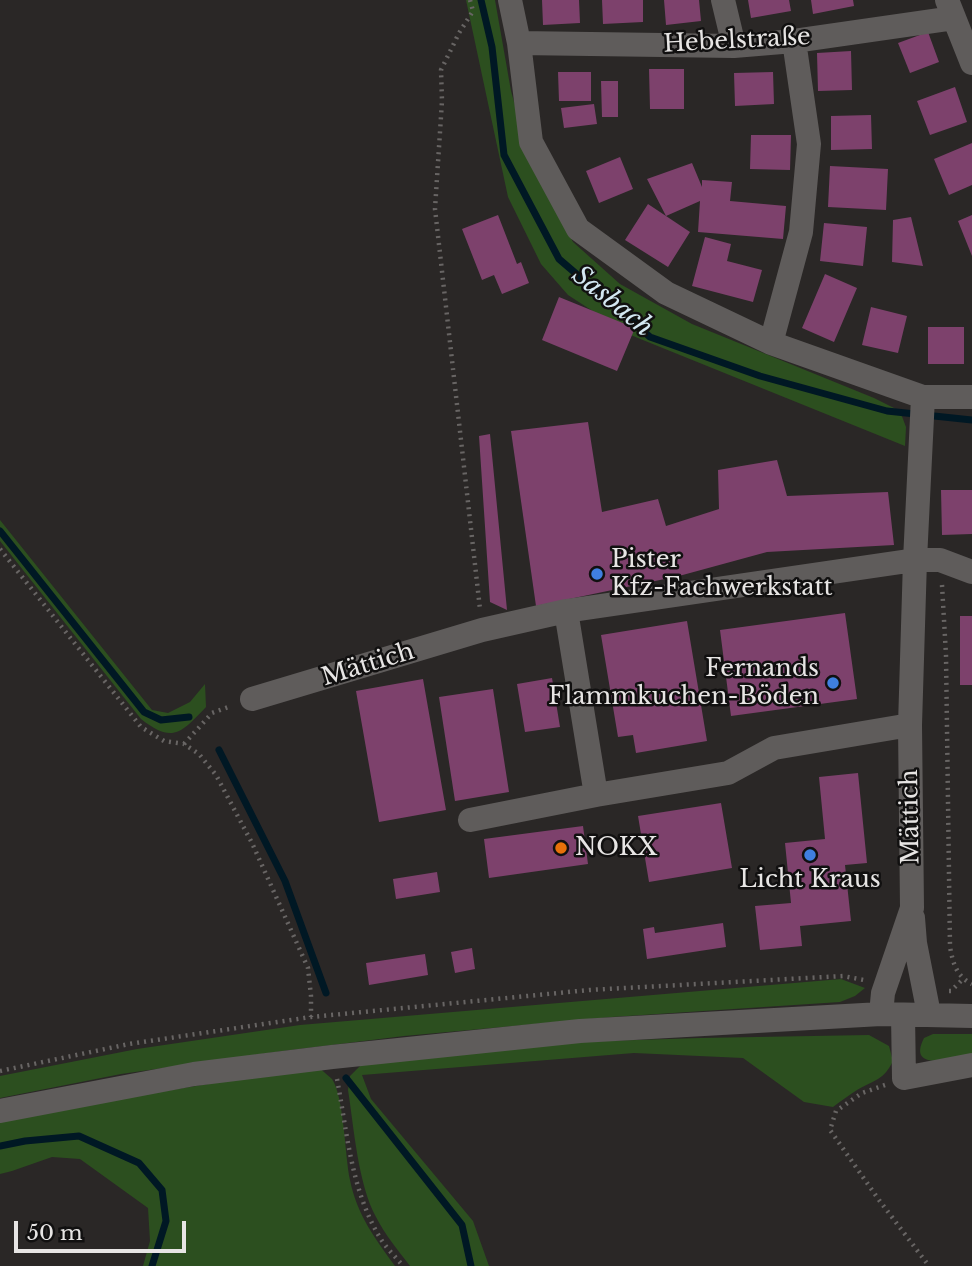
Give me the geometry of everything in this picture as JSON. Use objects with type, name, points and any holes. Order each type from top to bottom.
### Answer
[{"type":"street","points":[[510,0],[519,43],[531,142],[578,229],[666,293],[771,342],[923,402],[972,397]]},
{"type":"street","points":[[723,0],[734,46]]},
{"type":"street","points":[[950,9],[972,63]]},
{"type":"street","name":"Hebelstraße","points":[[519,43],[734,46],[794,41],[950,9]]},
{"type":"street","points":[[771,342],[801,232],[809,144],[794,41]]},
{"type":"street","name":"Mättich","points":[[923,402],[910,725],[912,908],[915,943],[929,1014]]},
{"type":"street","name":"Mättich","points":[[252,699],[482,630],[565,611],[915,560],[940,560],[972,572]]},
{"type":"street","points":[[565,611],[596,795]]},
{"type":"street","points":[[470,820],[728,773],[774,748],[910,725]]},
{"type":"street","name":"Mättich","points":[[904,1079],[889,1007],[912,908]]},
{"type":"street","points":[[0,1111],[194,1074],[580,1031],[889,1007],[929,1014],[972,1016]]},
{"type":"street","points":[[904,1079],[972,1065]]},
{"type":"path","points":[[470,0],[473,11],[441,71],[435,209],[482,630]]},
{"type":"path","points":[[0,550],[141,727],[163,741],[184,744],[199,754],[216,775],[252,843],[308,968],[311,1017]]},
{"type":"path","points":[[940,560],[946,655],[950,947],[953,965],[963,979],[972,984]]},
{"type":"path","points":[[184,744],[212,713],[252,699]]},
{"type":"path","points":[[0,1071],[130,1044],[311,1017],[589,990],[843,976],[869,982],[889,1007]]},
{"type":"path","points":[[332,1057],[354,1172],[363,1202],[380,1237],[403,1266]]},
{"type":"path","points":[[904,1079],[862,1093],[836,1111],[830,1130],[929,1266]]},
{"type":"green space","points":[[466,0],[495,0],[511,91],[532,166],[573,242],[620,284],[692,324],[900,411],[906,427],[905,446],[628,334],[568,295],[541,264],[508,197]]},
{"type":"green space","points":[[0,520],[152,710],[168,713],[190,702],[205,684],[206,707],[183,729],[176,732],[161,731],[141,719],[0,541]]},
{"type":"green space","points":[[841,979],[865,988],[840,1002],[612,1017],[404,1036],[283,1051],[121,1074],[0,1098],[0,1076],[137,1049],[300,1025]]},
{"type":"green space","points":[[933,1034],[972,1034],[972,1055],[927,1060],[920,1049],[924,1038]]},
{"type":"green space","points":[[869,1035],[889,1046],[893,1061],[890,1067],[882,1076],[833,1107],[804,1102],[743,1058],[634,1053],[362,1075],[371,1099],[473,1221],[489,1266],[410,1266],[380,1224],[365,1189],[348,1090],[350,1076],[363,1063],[572,1042]]},
{"type":"green space","points":[[306,1068],[320,1068],[336,1087],[353,1193],[368,1226],[395,1266],[143,1266],[150,1241],[148,1208],[80,1159],[52,1157],[0,1174],[0,1118]]},
{"type":"building","points":[[542,0],[579,0],[580,23],[543,25]]},
{"type":"building","points":[[602,0],[643,0],[643,22],[603,24]]},
{"type":"building","points":[[664,0],[699,0],[701,21],[666,25]]},
{"type":"building","points":[[748,0],[789,0],[791,11],[751,18]]},
{"type":"building","points":[[811,0],[853,0],[854,6],[813,14]]},
{"type":"building","points":[[928,32],[939,62],[910,73],[898,43]]},
{"type":"building","points":[[851,51],[852,90],[818,91],[817,53]]},
{"type":"building","points":[[649,69],[684,69],[684,109],[650,109]]},
{"type":"building","points":[[558,72],[591,72],[591,101],[559,101]]},
{"type":"building","points":[[773,72],[774,104],[735,106],[734,73]]},
{"type":"building","points":[[601,81],[618,81],[618,117],[602,117]]},
{"type":"building","points":[[955,87],[967,122],[930,135],[917,101]]},
{"type":"building","points":[[594,104],[597,124],[564,128],[561,108]]},
{"type":"building","points":[[871,115],[872,149],[831,150],[831,116]]},
{"type":"building","points":[[751,135],[791,135],[790,170],[750,169]]},
{"type":"building","points":[[972,143],[972,185],[949,195],[934,159]]},
{"type":"building","points":[[620,157],[633,189],[599,203],[586,171]]},
{"type":"building","points":[[692,163],[702,187],[702,180],[732,182],[730,201],[786,206],[783,239],[698,232],[700,201],[666,216],[647,179]]},
{"type":"building","points":[[830,166],[888,169],[886,210],[828,207]]},
{"type":"building","points":[[648,204],[690,232],[668,267],[625,240]]},
{"type":"building","points":[[498,215],[517,264],[521,262],[529,283],[502,294],[494,275],[482,280],[462,229]]},
{"type":"building","points":[[972,215],[972,256],[958,221]]},
{"type":"building","points":[[911,217],[923,266],[892,262],[893,220]]},
{"type":"building","points":[[824,223],[867,227],[863,266],[820,261]]},
{"type":"building","points":[[705,237],[731,244],[727,261],[762,270],[753,302],[692,286]]},
{"type":"building","points":[[825,274],[857,288],[834,342],[802,328]]},
{"type":"building","points":[[559,297],[635,328],[617,371],[542,340]]},
{"type":"building","points":[[871,307],[907,316],[898,353],[862,345]]},
{"type":"building","points":[[928,327],[964,327],[964,364],[928,364]]},
{"type":"building","points":[[588,422],[602,512],[658,499],[666,526],[719,509],[718,470],[777,460],[787,496],[888,492],[894,545],[767,552],[679,576],[536,606],[511,431]]},
{"type":"building","points":[[490,434],[507,610],[490,602],[479,436]]},
{"type":"building","points":[[941,490],[972,490],[972,534],[942,535]]},
{"type":"building","points":[[845,613],[857,699],[731,716],[720,630]]},
{"type":"building","points":[[960,616],[972,616],[972,685],[960,685]]},
{"type":"building","points":[[687,621],[707,741],[636,753],[633,735],[618,737],[601,635]]},
{"type":"building","points":[[552,678],[560,727],[525,732],[517,684]]},
{"type":"building","points":[[423,679],[446,810],[379,822],[356,691]]},
{"type":"building","points":[[493,689],[509,792],[455,801],[439,697]]},
{"type":"building","points":[[858,773],[867,863],[845,865],[851,921],[800,926],[802,946],[760,950],[755,906],[791,903],[785,843],[825,839],[819,777]]},
{"type":"building","points":[[721,803],[732,868],[649,882],[638,816]]},
{"type":"building","points":[[583,826],[588,864],[489,878],[484,839]]},
{"type":"building","points":[[437,872],[440,892],[396,899],[393,879]]},
{"type":"building","points":[[723,923],[726,947],[647,959],[643,929],[654,927],[655,933]]},
{"type":"building","points":[[472,948],[475,969],[455,973],[451,952]]},
{"type":"building","points":[[425,954],[428,975],[369,985],[366,963]]},
{"type":"waterway","name":"Sasbach","points":[[481,0],[492,47],[504,155],[559,259],[650,337],[760,376],[887,411],[972,420]]},
{"type":"waterway","points":[[0,531],[144,712],[161,720],[189,717]]},
{"type":"waterway","points":[[219,750],[285,881],[326,993]]},
{"type":"waterway","points":[[346,1078],[462,1225],[471,1266]]},
{"type":"waterway","points":[[0,1146],[79,1136],[139,1163],[162,1190],[166,1221],[152,1266]]},
{"type":"place","name":"Pister Kfz-Fachwerkstatt","points":[[597,574]]},
{"type":"place","name":"Fernands Flammkuchen-Böden","points":[[833,683]]},
{"type":"place","name":"NOKX","points":[[561,848]]},
{"type":"place","name":"Licht Kraus","points":[[810,855]]}]
